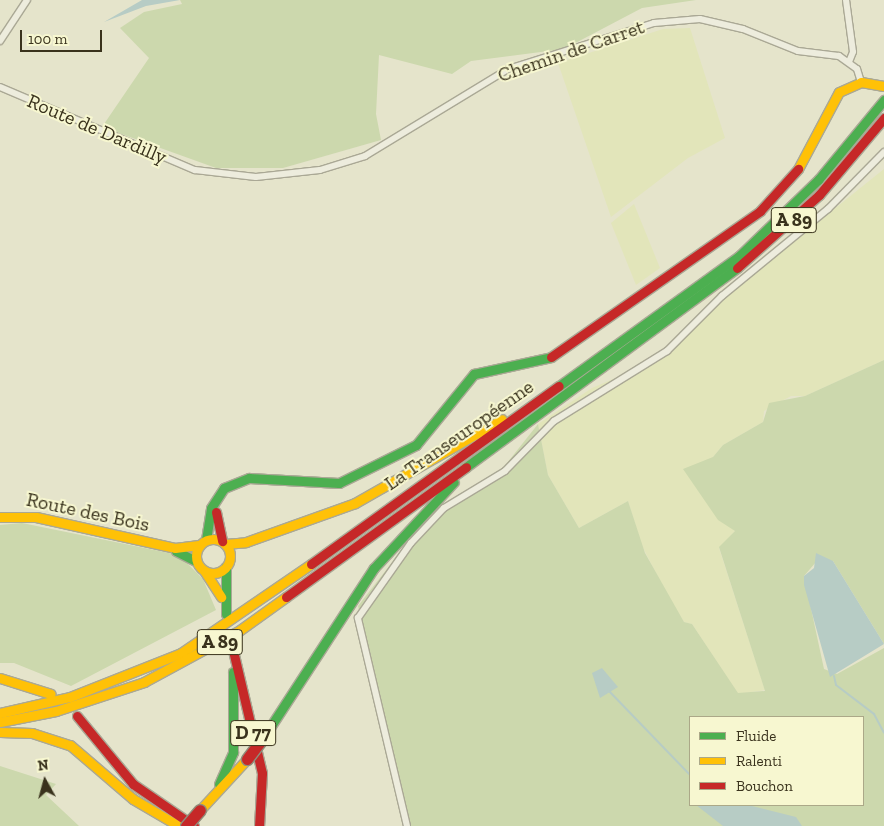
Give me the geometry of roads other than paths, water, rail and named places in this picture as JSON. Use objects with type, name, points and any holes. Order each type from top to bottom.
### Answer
[{"type":"main road","points":[[232,484],[216,512],[224,542],[230,553],[226,568],[225,610],[205,572],[196,561],[215,499],[232,484],[249,478],[312,485],[339,483],[416,446],[474,374],[558,356],[607,317],[760,211],[813,147],[833,99],[861,82],[884,86]]},
{"type":"main road","name":"La Transeuropéenne","points":[[0,712],[90,691],[181,653],[257,604],[739,256],[818,180],[884,100]]},
{"type":"main road","name":"La Transeuropéenne","points":[[0,722],[116,691],[212,647],[493,445],[589,381],[766,247],[819,195],[884,118]]},
{"type":"main road","points":[[202,542],[246,542],[355,503],[506,417],[522,414]]},
{"type":"main road","points":[[186,826],[199,809],[247,759],[267,732],[379,563],[432,502],[493,445]]},
{"type":"main road","name":"Route des Bois","points":[[0,518],[36,517],[169,548],[196,561]]},
{"type":"main road","name":"Route des Bois","points":[[169,548],[202,542]]},
{"type":"main road","points":[[205,572],[226,568]]},
{"type":"main road","name":"D 77","points":[[199,809],[223,780],[233,752],[232,647],[262,773],[259,822]]},
{"type":"main road","points":[[0,678],[27,683],[51,694]]},
{"type":"main road","points":[[77,716],[133,784],[194,826]]},
{"type":"main road","points":[[0,732],[32,733],[70,746],[133,799],[179,826]]},
{"type":"street","points":[[0,41],[27,0]]},
{"type":"street","points":[[846,0],[853,52],[850,62],[861,82]]},
{"type":"street","name":"Chemin de Carret","points":[[195,170],[256,177],[343,164],[390,142],[508,70],[654,23],[700,19],[722,23],[798,51],[850,62]]},
{"type":"street","name":"Route de Dardilly","points":[[0,87],[195,170]]},
{"type":"street","points":[[407,826],[358,618],[412,543],[444,508],[505,471],[554,421],[607,386],[667,351],[722,296],[828,209],[884,152]]},
{"type":"water","points":[[142,0],[180,0],[146,6],[104,22]]},
{"type":"water","points":[[816,553],[833,561],[884,644],[830,677],[804,585],[804,576],[814,568]]},
{"type":"water","points":[[602,668],[618,687],[600,698],[592,673]]},
{"type":"water","points":[[697,806],[752,806],[796,817],[802,826],[723,826]]},
{"type":"waterway","points":[[834,676],[836,685],[874,714],[884,733]]},
{"type":"waterway","points":[[608,690],[689,774]]}]
